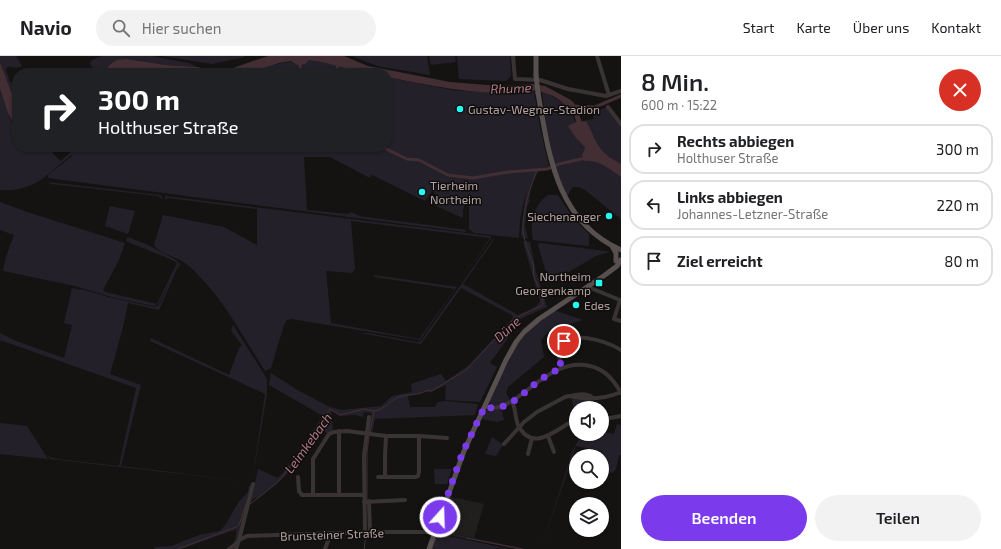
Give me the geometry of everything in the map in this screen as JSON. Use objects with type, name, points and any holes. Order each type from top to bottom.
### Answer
[{"type":"main road","points":[[536,56],[538,93],[548,150],[558,183],[565,197],[580,219],[597,236],[621,250]]},
{"type":"main road","points":[[611,245],[619,260]]},
{"type":"main road","points":[[428,549],[462,454],[510,354],[524,332],[539,319],[613,269],[621,254]]},
{"type":"street","points":[[513,56],[515,79],[540,80],[568,89],[606,96],[621,91]]},
{"type":"street","points":[[597,56],[609,95]]},
{"type":"street","points":[[608,108],[621,124]]},
{"type":"street","points":[[588,286],[620,300],[614,319],[621,321]]},
{"type":"street","points":[[562,368],[557,348],[561,342],[568,339],[580,337],[591,338],[607,343],[621,350]]},
{"type":"street","points":[[485,406],[495,408],[512,402],[546,375],[562,368],[578,364],[598,368],[611,377],[621,393],[593,398],[575,398],[571,396],[565,397],[537,412],[519,426],[504,444]]},
{"type":"street","points":[[512,402],[516,408],[517,422],[519,426],[525,434],[532,438],[548,436],[569,423]]},
{"type":"street","points":[[609,418],[621,416]]},
{"type":"street","points":[[365,532],[364,456],[369,417]]},
{"type":"street","points":[[339,431],[339,495]]},
{"type":"street","points":[[313,495],[314,458],[330,434],[339,431],[352,431],[386,436],[447,438]]},
{"type":"street","points":[[385,477],[386,436]]},
{"type":"street","points":[[378,477],[418,476],[419,436]]},
{"type":"street","points":[[548,436],[554,452]]},
{"type":"street","points":[[528,454],[532,438]]},
{"type":"street","points":[[298,477],[300,493],[302,495],[364,495]]},
{"type":"street","points":[[236,549],[253,484]]},
{"type":"street","points":[[364,502],[405,500]]},
{"type":"street","points":[[370,501],[370,532]]},
{"type":"street","name":"Brunsteiner Straße","points":[[238,542],[249,536],[365,532],[434,532]]},
{"type":"street","points":[[325,549],[330,533]]},
{"type":"street","points":[[229,549],[238,542]]},
{"type":"shaded area","points":[[0,56],[16,56],[21,64],[21,67],[7,67],[6,70],[10,82],[12,83],[12,96],[5,78],[0,62]]},
{"type":"shaded area","points":[[102,56],[152,56],[189,63],[197,67],[166,65],[126,59],[106,68],[93,68],[90,64],[92,60]]},
{"type":"shaded area","points":[[161,56],[244,56],[245,57],[212,64]]},
{"type":"shaded area","points":[[352,56],[427,56],[430,75],[392,68],[377,66]]},
{"type":"shaded area","points":[[429,56],[455,56],[456,62],[431,65]]},
{"type":"shaded area","points":[[457,56],[510,56],[511,76],[506,81],[459,79]]},
{"type":"shaded area","points":[[317,59],[350,68],[260,68]]},
{"type":"shaded area","points":[[392,78],[452,90],[495,93],[534,91],[549,166],[538,172],[531,187],[525,226],[528,238],[523,239],[521,234],[526,192],[520,220],[519,238],[474,233],[469,229],[469,205],[465,204],[463,218],[434,205],[437,199],[436,194],[432,191],[425,201],[372,175],[370,178],[330,157],[304,157],[307,210],[348,214],[351,212],[359,216],[467,230],[465,232],[48,178],[48,175],[72,156],[71,155],[39,181],[31,185],[12,190],[0,190],[0,89],[12,123],[12,152],[54,152],[52,153],[61,161],[71,152],[392,152]]},
{"type":"shaded area","points":[[542,92],[547,93],[567,105],[576,122],[594,119],[592,112],[608,107],[621,124],[621,219],[585,190],[579,187],[573,187],[567,196],[556,170],[546,126]]},
{"type":"shaded area","points":[[48,182],[160,195],[163,200],[158,196],[51,184]]},
{"type":"shaded area","points":[[548,195],[558,195],[573,218],[589,234],[589,246],[533,240],[532,221],[536,209]]},
{"type":"shaded area","points":[[165,196],[490,236],[491,238],[460,282],[490,238],[351,221],[355,269],[352,273],[326,271],[331,323],[419,339],[455,289],[374,277],[374,275],[457,287],[420,340],[291,319],[287,320],[284,325],[271,368],[265,371],[226,309],[209,287],[188,265],[162,252],[154,245],[163,215],[224,227],[257,245],[257,209],[168,198],[165,200]]},
{"type":"shaded area","points":[[0,202],[125,243],[118,262],[103,290],[105,292],[157,304],[177,263],[126,241],[128,237],[148,245],[179,263],[159,303],[154,306],[115,298],[75,286],[3,271],[5,260],[14,235],[0,230]]},
{"type":"shaded area","points":[[110,206],[135,211],[128,234],[105,226]]},
{"type":"shaded area","points":[[494,238],[463,284],[518,315],[534,308],[540,301],[523,242],[530,242],[536,272],[547,307],[524,317],[510,327],[514,330],[490,363],[497,367],[480,402],[445,400],[446,385],[431,392],[408,396],[410,407],[435,407],[438,402],[445,401],[478,404],[475,415],[375,419],[372,433],[368,432],[371,413],[364,412],[363,417],[355,415],[340,416],[331,411],[333,430],[328,434],[318,427],[286,475],[258,499],[256,497],[251,501],[258,469],[278,478],[289,465],[323,416],[269,385],[271,373],[299,391],[330,407],[342,410],[381,406],[392,396],[412,392],[411,384],[441,374],[446,381],[468,366],[513,318],[512,315],[461,288],[421,344],[360,333],[368,333],[417,342],[421,341]]},
{"type":"shaded area","points":[[540,243],[610,252],[596,256],[552,282],[548,279],[538,245]]},
{"type":"shaded area","points":[[180,263],[181,264],[177,269],[159,310],[128,303],[110,374],[141,385],[121,466],[252,482],[50,459],[46,454],[57,459],[119,466],[136,388],[0,340],[0,333],[16,341],[64,358],[72,325],[64,323],[72,288],[155,307],[160,304],[175,270]]},
{"type":"shaded area","points":[[554,310],[583,320],[549,331],[541,340],[544,357],[508,387],[506,393],[510,400],[501,405],[491,405],[489,401],[516,346],[529,330]]},
{"type":"shaded area","points":[[233,325],[267,379],[267,394],[252,482],[265,394],[150,341],[151,338],[229,375],[239,348],[242,345],[231,331]]},
{"type":"shaded area","points":[[572,399],[593,399],[593,401],[572,401]]},
{"type":"shaded area","points":[[501,408],[504,420],[497,422],[481,419],[485,410]]},
{"type":"shaded area","points":[[0,423],[27,426],[48,459],[0,454]]},
{"type":"shaded area","points":[[617,424],[621,425],[621,455],[619,455],[616,469],[613,473],[609,472],[609,449],[592,449],[576,446],[574,449],[578,441],[609,441],[609,433],[614,434]]},
{"type":"shaded area","points":[[492,437],[503,445],[496,456],[485,454]]},
{"type":"shaded area","points":[[569,462],[569,467],[541,549]]},
{"type":"shaded area","points":[[434,469],[452,469],[447,484],[435,484]]},
{"type":"shaded area","points":[[249,485],[251,487],[236,543],[234,543],[237,529],[181,549],[154,549],[155,547],[171,546],[199,535],[220,531],[226,524],[238,503],[248,492]]},
{"type":"shaded area","points":[[448,497],[452,497],[440,531],[526,549],[518,549],[439,533],[437,531]]},
{"type":"shaded area","points":[[452,497],[484,504],[474,538],[439,531]]},
{"type":"shaded area","points":[[438,534],[510,549],[430,549],[435,537],[437,536],[435,535]]},
{"type":"water","points":[[268,56],[344,56],[368,66],[378,68],[346,68],[324,62],[309,60],[305,64],[297,65],[291,61],[264,68],[233,68]]},
{"type":"water","points":[[126,59],[166,65],[202,68],[106,68],[117,60]]},
{"type":"water","points":[[0,62],[12,94],[12,121],[8,113],[0,89]]},
{"type":"water","points":[[392,71],[450,82],[500,86],[533,84],[545,86],[571,100],[579,113],[573,115],[560,100],[542,92],[524,91],[493,93],[426,85],[392,78]]},
{"type":"water","points":[[586,121],[602,151],[621,164],[621,177],[599,163],[584,161],[582,155],[585,147],[576,138],[568,126],[576,122]]},
{"type":"waterway","points":[[337,68],[338,62]]},
{"type":"waterway","points":[[572,106],[595,107],[621,96]]},
{"type":"waterway","name":"Rhume","points":[[574,108],[581,127]]},
{"type":"waterway","points":[[392,152],[407,159],[419,160],[448,175],[473,178],[508,172],[547,169],[559,164],[586,158]]},
{"type":"waterway","name":"Düne","points":[[374,411],[382,409],[399,397],[420,393],[427,390],[432,391],[466,370],[514,319],[543,305],[523,232],[525,209],[537,170]]},
{"type":"waterway","name":"Leimkebach","points":[[250,504],[277,483],[284,475],[330,409],[340,415],[364,409],[374,411]]},
{"type":"waterway","name":"Düne","points":[[370,432],[374,412]]},
{"type":"waterway","name":"Düne","points":[[367,499],[367,452],[369,436]]},
{"type":"waterway","name":"Leimkebach","points":[[178,549],[236,527],[239,525],[247,504]]},
{"type":"waterway","name":"Düne","points":[[364,549],[366,535]]},
{"type":"waterway","points":[[432,549],[436,538]]},
{"type":"waterway","points":[[466,538],[522,549]]},
{"type":"place","name":"Gustav-Wegner-Stadion","points":[[460,109]]},
{"type":"place","name":"Tierheim Northeim","points":[[422,192]]},
{"type":"place","name":"Siechenanger","points":[[609,216]]},
{"type":"place","name":"Northeim Georgenkamp","points":[[599,283]]},
{"type":"place","name":"Edes","points":[[576,305]]},
{"type":"route","points":[[440,517],[462,454],[485,406],[495,408],[509,403],[515,400],[546,375],[562,368],[557,349],[559,344],[564,341]]}]
